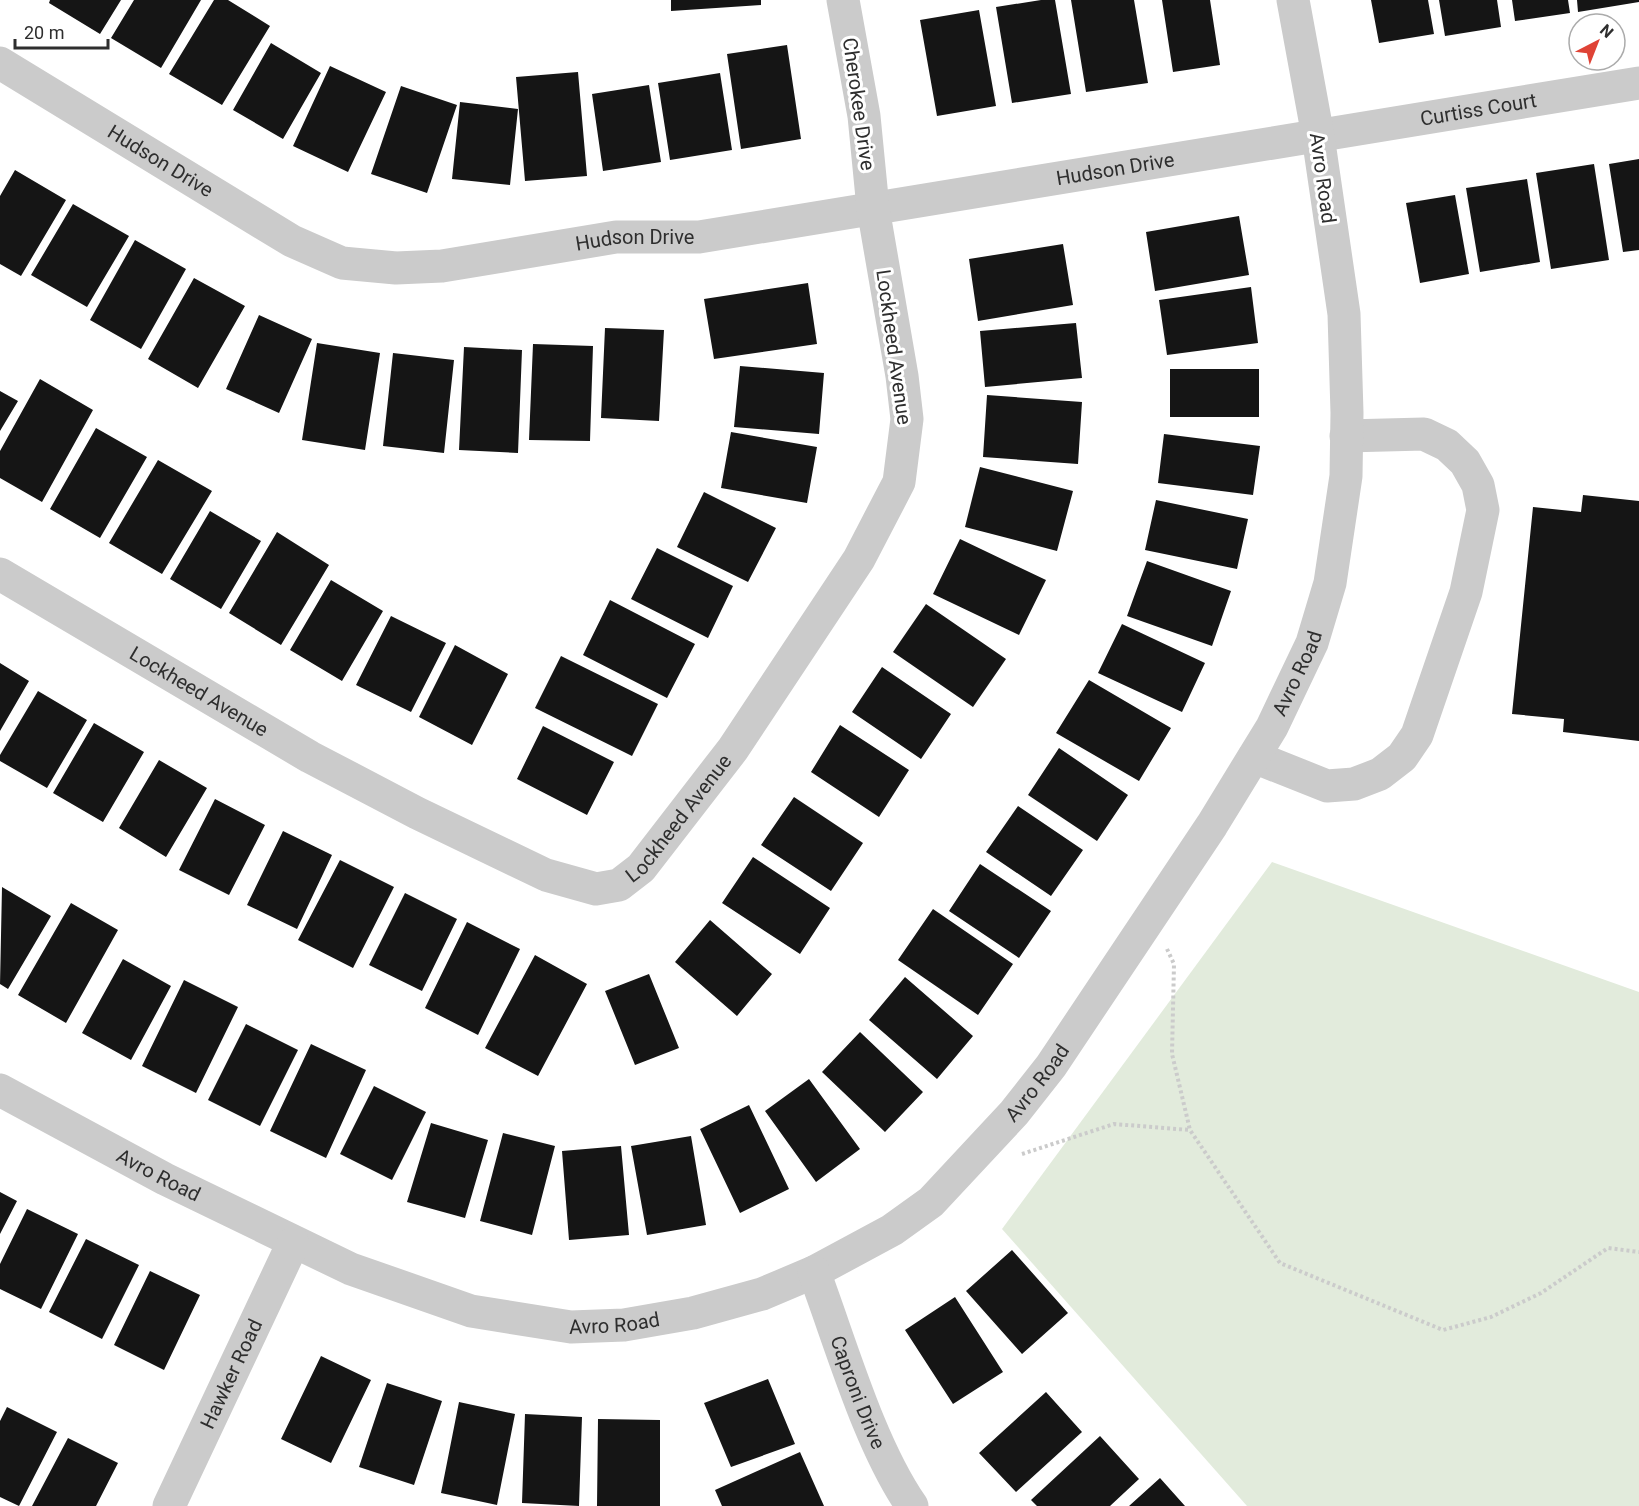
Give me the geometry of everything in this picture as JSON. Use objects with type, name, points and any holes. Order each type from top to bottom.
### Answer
[{"type":"street","name":"Cherokee Drive","points":[[843,0],[864,116],[873,208]]},
{"type":"street","name":"Avro Road","points":[[0,1090],[155,1174],[293,1243],[351,1269],[471,1311],[571,1327],[624,1325],[693,1313],[762,1294],[814,1272],[892,1230],[931,1202],[1014,1113],[1052,1066],[1212,825],[1254,757],[1272,727],[1312,643],[1330,583],[1346,476],[1344,314],[1318,136],[1293,0]]},
{"type":"street","name":"Hudson Drive","points":[[0,63],[292,242],[342,263],[396,267],[442,266],[616,237],[699,237],[1318,136]]},
{"type":"street","name":"Curtiss Court","points":[[1318,136],[1639,83]]},
{"type":"street","name":"Lockheed Avenue","points":[[0,574],[310,757],[417,813],[546,874],[596,889],[619,885],[641,868],[733,749],[859,560],[899,482],[907,419],[873,208]]},
{"type":"street","points":[[1254,757],[1327,786],[1354,784],[1380,774],[1402,757],[1418,735],[1466,592],[1483,510],[1478,485],[1465,462],[1447,445],[1424,434],[1346,436]]},
{"type":"street","name":"Hawker Road","points":[[169,1506],[293,1243]]},
{"type":"street","name":"Caproni Drive","points":[[814,1272],[897,1485],[912,1506]]},
{"type":"path","points":[[1150,916],[1174,964],[1172,1054],[1190,1130],[1280,1263],[1443,1330],[1491,1317],[1541,1293],[1608,1248],[1639,1252]]},
{"type":"path","points":[[1013,1157],[1113,1124],[1190,1130]]},
{"type":"green space","points":[[1272,862],[1639,992],[1639,1506],[1247,1506],[1002,1229]]},
{"type":"building","points":[[50,0],[121,0],[100,34],[49,3]]},
{"type":"building","points":[[134,0],[201,0],[161,68],[111,38]]},
{"type":"building","points":[[214,0],[228,0],[270,26],[222,105],[169,74]]},
{"type":"building","points":[[671,0],[761,0],[761,5],[671,11]]},
{"type":"building","points":[[1055,0],[1071,94],[1012,103],[996,7]]},
{"type":"building","points":[[1071,0],[1134,0],[1148,83],[1086,92]]},
{"type":"building","points":[[1162,0],[1210,0],[1220,65],[1173,72]]},
{"type":"building","points":[[1371,0],[1428,0],[1434,34],[1379,43]]},
{"type":"building","points":[[1439,0],[1497,0],[1501,27],[1445,36]]},
{"type":"building","points":[[1512,0],[1568,0],[1570,12],[1567,13],[1515,21]]},
{"type":"building","points":[[1577,0],[1639,0],[1639,2],[1578,12]]},
{"type":"building","points":[[979,10],[996,106],[937,116],[920,20]]},
{"type":"building","points":[[271,43],[321,73],[283,139],[233,110]]},
{"type":"building","points":[[787,45],[801,139],[741,149],[727,54]]},
{"type":"building","points":[[330,66],[386,92],[348,172],[293,146]]},
{"type":"building","points":[[578,72],[587,176],[525,181],[516,77]]},
{"type":"building","points":[[720,73],[732,150],[670,160],[658,83]]},
{"type":"building","points":[[649,85],[661,162],[603,171],[592,94]]},
{"type":"building","points":[[401,86],[457,105],[427,193],[371,174]]},
{"type":"building","points":[[460,102],[518,109],[510,185],[452,179]]},
{"type":"building","points":[[1639,159],[1639,250],[1623,252],[1609,164]]},
{"type":"building","points":[[1594,164],[1609,260],[1551,269],[1536,173]]},
{"type":"building","points":[[15,170],[66,200],[21,276],[0,264],[0,196]]},
{"type":"building","points":[[1527,179],[1540,262],[1480,272],[1466,188]]},
{"type":"building","points":[[1455,195],[1469,274],[1420,283],[1406,203]]},
{"type":"building","points":[[73,204],[129,236],[87,307],[31,275]]},
{"type":"building","points":[[1239,216],[1249,275],[1155,291],[1146,232]]},
{"type":"building","points":[[135,240],[186,269],[141,349],[90,320]]},
{"type":"building","points":[[1063,244],[1073,305],[978,321],[969,259]]},
{"type":"building","points":[[194,278],[245,306],[198,388],[148,359]]},
{"type":"building","points":[[808,283],[817,344],[714,359],[704,299]]},
{"type":"building","points":[[1251,287],[1258,343],[1167,355],[1159,300]]},
{"type":"building","points":[[259,315],[312,339],[279,413],[226,389]]},
{"type":"building","points":[[1076,323],[1082,378],[985,387],[980,331]]},
{"type":"building","points":[[605,328],[664,330],[659,421],[601,418]]},
{"type":"building","points":[[317,343],[380,353],[365,450],[302,440]]},
{"type":"building","points":[[533,344],[593,346],[590,441],[529,440]]},
{"type":"building","points":[[464,347],[522,350],[518,453],[459,450]]},
{"type":"building","points":[[393,353],[454,360],[444,453],[383,446]]},
{"type":"building","points":[[740,366],[824,373],[819,434],[734,427]]},
{"type":"building","points":[[1170,369],[1259,369],[1259,417],[1170,417]]},
{"type":"building","points":[[40,379],[93,410],[42,502],[0,478],[0,451]]},
{"type":"building","points":[[0,391],[18,401],[0,431]]},
{"type":"building","points":[[987,395],[1082,402],[1078,464],[983,457]]},
{"type":"building","points":[[96,428],[147,457],[100,538],[50,509]]},
{"type":"building","points":[[731,432],[817,447],[807,503],[721,488]]},
{"type":"building","points":[[1164,434],[1260,446],[1253,495],[1158,483]]},
{"type":"building","points":[[158,460],[212,491],[162,574],[109,543]]},
{"type":"building","points":[[980,467],[1073,491],[1057,551],[965,527]]},
{"type":"building","points":[[704,492],[776,528],[748,582],[677,547]]},
{"type":"building","points":[[1583,495],[1639,501],[1639,741],[1563,732],[1564,719],[1512,714],[1533,507],[1581,512]]},
{"type":"building","points":[[1156,500],[1248,519],[1237,569],[1145,550]]},
{"type":"building","points":[[210,511],[261,541],[221,609],[170,579]]},
{"type":"building","points":[[277,532],[329,565],[281,645],[229,613]]},
{"type":"building","points":[[960,539],[1046,580],[1019,635],[933,594]]},
{"type":"building","points":[[657,548],[733,586],[708,638],[631,599]]},
{"type":"building","points":[[1147,561],[1231,591],[1212,646],[1127,616]]},
{"type":"building","points":[[331,580],[383,611],[342,681],[290,650]]},
{"type":"building","points":[[610,600],[695,644],[667,698],[583,655]]},
{"type":"building","points":[[926,604],[1006,659],[973,707],[893,652]]},
{"type":"building","points":[[391,616],[446,643],[411,712],[356,685]]},
{"type":"building","points":[[1122,624],[1205,663],[1182,712],[1098,673]]},
{"type":"building","points":[[455,645],[508,674],[472,745],[419,717]]},
{"type":"building","points":[[561,656],[658,704],[632,756],[535,708]]},
{"type":"building","points":[[0,663],[29,681],[0,731]]},
{"type":"building","points":[[882,667],[951,714],[921,759],[852,712]]},
{"type":"building","points":[[1089,680],[1171,728],[1139,781],[1056,733]]},
{"type":"building","points":[[38,691],[87,720],[47,788],[0,761],[0,755]]},
{"type":"building","points":[[94,723],[144,752],[103,822],[53,793]]},
{"type":"building","points":[[840,725],[909,770],[879,817],[811,772]]},
{"type":"building","points":[[543,726],[614,762],[587,815],[517,779]]},
{"type":"building","points":[[1059,748],[1128,795],[1097,841],[1028,795]]},
{"type":"building","points":[[159,760],[207,788],[166,857],[119,828]]},
{"type":"building","points":[[794,797],[863,843],[831,891],[761,845]]},
{"type":"building","points":[[215,799],[265,825],[229,895],[179,870]]},
{"type":"building","points":[[1018,806],[1083,850],[1051,896],[986,852]]},
{"type":"building","points":[[283,831],[332,855],[297,929],[247,905]]},
{"type":"building","points":[[753,857],[830,908],[800,954],[722,903]]},
{"type":"building","points":[[340,860],[394,887],[353,968],[298,940]]},
{"type":"building","points":[[980,864],[1051,911],[1019,958],[949,911]]},
{"type":"building","points":[[2,887],[51,916],[8,989],[0,984]]},
{"type":"building","points":[[405,893],[457,919],[422,991],[369,965]]},
{"type":"building","points":[[71,903],[118,930],[66,1023],[18,995]]},
{"type":"building","points":[[933,909],[1013,964],[978,1015],[898,960]]},
{"type":"building","points":[[710,920],[772,974],[737,1016],[675,962]]},
{"type":"building","points":[[467,922],[520,949],[478,1035],[425,1008]]},
{"type":"building","points":[[535,955],[587,984],[538,1076],[485,1048]]},
{"type":"building","points":[[123,959],[171,986],[131,1060],[82,1033]]},
{"type":"building","points":[[649,974],[679,1048],[635,1065],[605,991]]},
{"type":"building","points":[[905,977],[973,1036],[937,1079],[869,1020]]},
{"type":"building","points":[[184,980],[238,1007],[196,1093],[142,1066]]},
{"type":"building","points":[[246,1024],[298,1050],[260,1126],[208,1100]]},
{"type":"building","points":[[860,1032],[923,1092],[885,1132],[822,1072]]},
{"type":"building","points":[[311,1044],[366,1070],[326,1158],[270,1131]]},
{"type":"building","points":[[809,1079],[860,1149],[816,1182],[765,1111]]},
{"type":"building","points":[[374,1086],[426,1112],[392,1180],[340,1154]]},
{"type":"building","points":[[749,1105],[789,1189],[740,1213],[700,1129]]},
{"type":"building","points":[[431,1123],[488,1140],[465,1218],[407,1202]]},
{"type":"building","points":[[503,1133],[555,1146],[532,1235],[480,1221]]},
{"type":"building","points":[[691,1136],[706,1225],[647,1235],[631,1146]]},
{"type":"building","points":[[621,1146],[629,1235],[569,1240],[562,1151]]},
{"type":"building","points":[[0,1192],[17,1201],[0,1234]]},
{"type":"building","points":[[27,1209],[78,1234],[41,1309],[0,1289],[0,1264]]},
{"type":"building","points":[[86,1239],[139,1265],[102,1339],[49,1312]]},
{"type":"building","points":[[1012,1250],[1068,1313],[1022,1354],[966,1291]]},
{"type":"building","points":[[150,1271],[200,1295],[164,1370],[114,1345]]},
{"type":"building","points":[[955,1297],[1003,1372],[953,1404],[905,1330]]},
{"type":"building","points":[[321,1356],[371,1380],[331,1463],[281,1439]]},
{"type":"building","points":[[768,1379],[795,1444],[731,1467],[704,1403]]},
{"type":"building","points":[[387,1383],[442,1401],[414,1485],[359,1467]]},
{"type":"building","points":[[1046,1392],[1082,1432],[1016,1492],[979,1453]]},
{"type":"building","points":[[459,1402],[515,1414],[497,1505],[441,1493]]},
{"type":"building","points":[[7,1407],[57,1432],[19,1506],[0,1497],[0,1421]]},
{"type":"building","points":[[525,1414],[582,1417],[579,1506],[522,1503]]},
{"type":"building","points":[[598,1419],[660,1420],[660,1506],[597,1506]]},
{"type":"building","points":[[1100,1436],[1139,1479],[1110,1506],[1037,1506],[1031,1500]]},
{"type":"building","points":[[68,1438],[118,1463],[96,1506],[32,1506]]},
{"type":"building","points":[[800,1452],[824,1506],[722,1506],[715,1490]]},
{"type":"building","points":[[1160,1478],[1185,1506],[1129,1506]]}]
